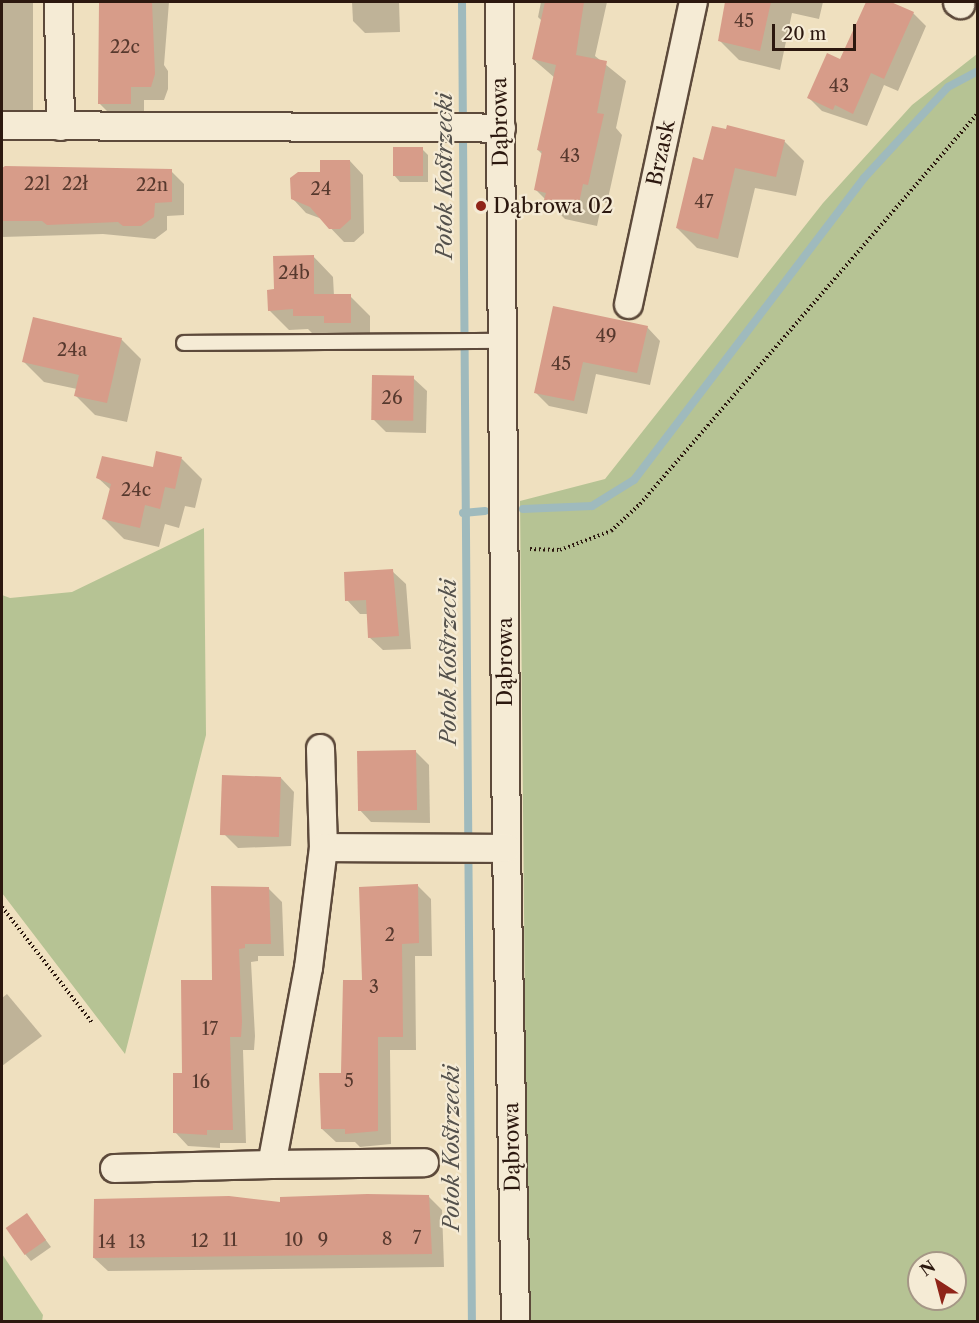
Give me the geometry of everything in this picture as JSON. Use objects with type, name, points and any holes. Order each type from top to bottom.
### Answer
[{"type":"street","points":[[58,2],[60,126]]},
{"type":"street","name":"Dąbrowa","points":[[499,2],[488,128],[490,340],[504,548],[496,847],[515,1322]]},
{"type":"street","name":"Brzask","points":[[628,304],[693,2]]},
{"type":"street","points":[[2,125],[488,128]]},
{"type":"street","points":[[272,1164],[308,967],[323,847],[320,748]]},
{"type":"street","points":[[323,847],[496,847]]},
{"type":"street","points":[[114,1168],[424,1162]]},
{"type":"lane","points":[[184,343],[490,340]]},
{"type":"path","points":[[504,548],[560,550],[611,531],[664,478],[978,113]]},
{"type":"path","points":[[2,907],[93,1024]]},
{"type":"green space","points":[[977,54],[977,1321],[528,1321],[520,501],[605,479],[823,203],[912,105]]},
{"type":"green space","points":[[204,528],[206,735],[125,1054],[2,893],[2,595],[10,598],[72,592]]},
{"type":"green space","points":[[2,1254],[43,1315],[42,1321],[2,1321]]},
{"type":"building","points":[[99,2],[152,2],[155,74],[151,87],[131,87],[131,104],[98,104]]},
{"type":"building","points":[[545,2],[584,2],[576,55],[607,61],[597,113],[604,114],[588,185],[583,184],[578,208],[544,200],[546,193],[534,190],[542,151],[537,150],[556,65],[532,59]]},
{"type":"building","points":[[725,2],[771,2],[760,51],[718,41]]},
{"type":"building","points":[[866,2],[891,2],[914,12],[884,79],[871,73],[853,114],[835,105],[833,110],[807,98],[827,53],[840,59]]},
{"type":"building","points":[[727,125],[785,140],[776,177],[735,168],[718,239],[676,228],[693,157],[703,160],[712,126],[726,129]]},
{"type":"building","points":[[393,147],[423,147],[423,176],[393,176]]},
{"type":"building","points":[[320,160],[350,160],[351,219],[340,229],[329,229],[310,207],[291,199],[290,178],[298,172],[320,172]]},
{"type":"building","points":[[5,166],[172,169],[172,202],[155,203],[154,217],[141,226],[123,226],[118,222],[47,225],[42,221],[2,221],[2,168]]},
{"type":"building","points":[[314,255],[314,294],[351,294],[351,323],[324,323],[324,316],[293,316],[293,309],[268,311],[267,290],[274,289],[273,256]]},
{"type":"building","points":[[553,306],[648,326],[637,373],[583,362],[574,401],[534,393]]},
{"type":"building","points":[[33,317],[122,338],[107,403],[74,396],[79,375],[22,362]]},
{"type":"building","points":[[372,375],[414,376],[413,421],[371,420]]},
{"type":"building","points":[[156,451],[182,457],[175,489],[165,487],[160,509],[145,505],[140,528],[102,519],[111,484],[96,478],[102,456],[153,467]]},
{"type":"building","points":[[393,569],[399,636],[368,638],[366,600],[345,601],[344,572]]},
{"type":"building","points":[[416,750],[417,810],[358,811],[357,751]]},
{"type":"building","points":[[222,775],[281,777],[279,837],[220,835]]},
{"type":"building","points":[[418,884],[419,943],[402,944],[403,1037],[378,1037],[378,1131],[345,1134],[345,1129],[321,1129],[319,1073],[341,1073],[343,980],[362,980],[359,887]]},
{"type":"building","points":[[211,886],[269,887],[271,944],[245,944],[245,948],[239,949],[241,1037],[230,1037],[233,1130],[207,1130],[207,1135],[173,1133],[173,1073],[182,1073],[181,980],[212,980]]},
{"type":"building","points":[[367,1194],[429,1195],[432,1254],[93,1258],[94,1199],[229,1196],[280,1202],[280,1197]]},
{"type":"building","points":[[27,1213],[46,1240],[25,1255],[6,1228]]},
{"type":"waterway","name":"Potok Kostrzecki","points":[[462,2],[472,1322]]},
{"type":"waterway","points":[[523,509],[592,506],[634,480],[864,178],[948,87],[978,71]]},
{"type":"waterway","points":[[463,513],[485,511]]},
{"type":"place","name":"Dąbrowa 02","points":[[481,206]]}]
